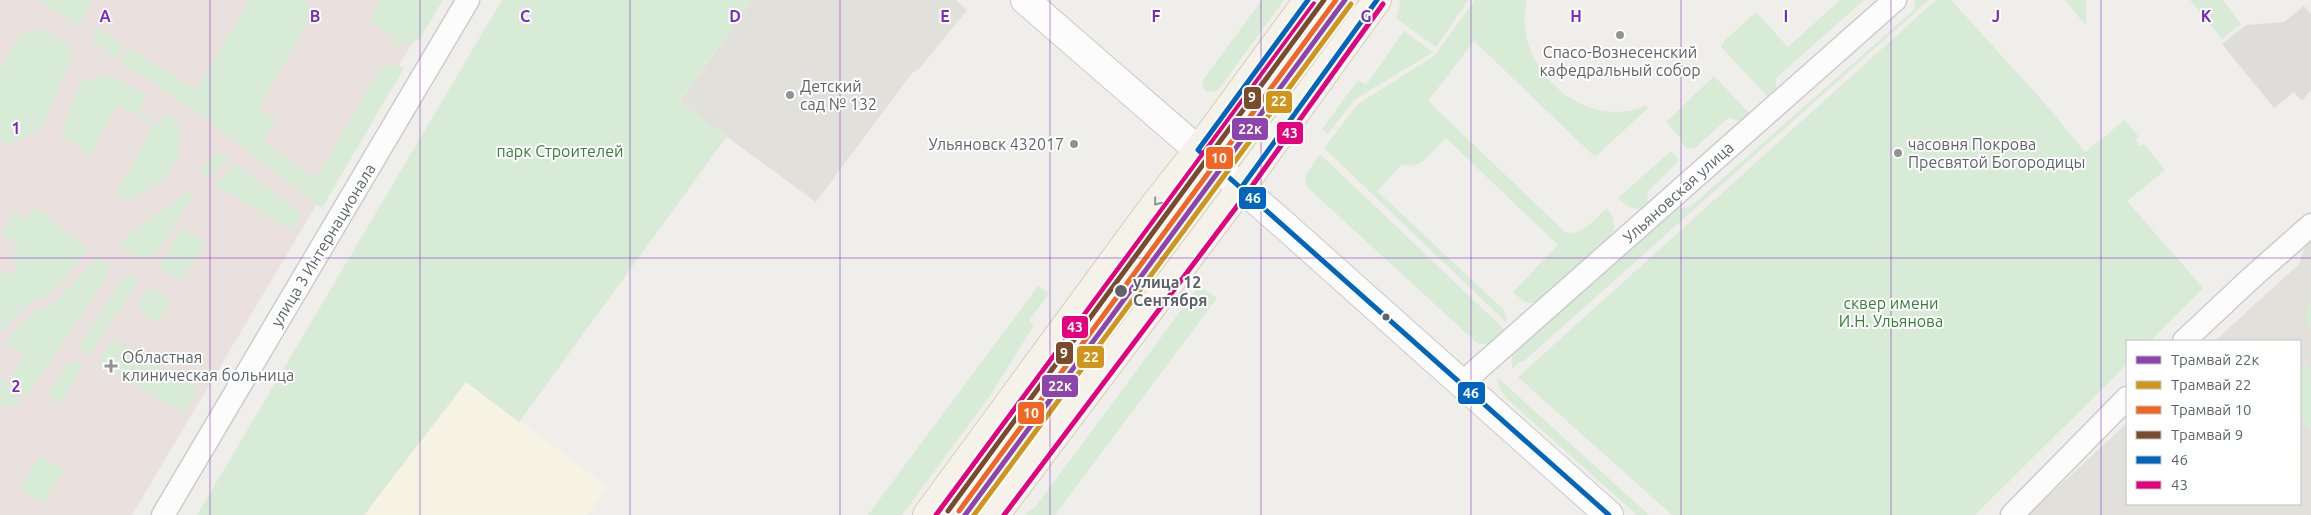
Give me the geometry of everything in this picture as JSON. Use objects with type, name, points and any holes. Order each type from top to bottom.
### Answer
[{"type":"main road","points":[[927,515],[1308,0]]},
{"type":"main road","points":[[995,515],[1241,188],[1377,0]]},
{"type":"street","name":"улица 3 Интернационала","points":[[163,515],[468,0]]},
{"type":"street","points":[[1025,0],[1198,150],[1608,515]]},
{"type":"street","name":"Ульяновская улица","points":[[1461,384],[1895,0]]},
{"type":"street","points":[[2185,340],[2311,225]]},
{"type":"street","points":[[2012,515],[2126,399]]},
{"type":"shaded area","name":"Областная клиническая больница","points":[[0,0],[438,0],[132,515],[0,515]]},
{"type":"shaded area","name":"Детский сад № 132","points":[[753,0],[956,0],[967,10],[919,69],[912,73],[816,202],[679,102]]},
{"type":"shaded area","points":[[2304,6],[2311,15],[2311,90],[2302,101],[2294,92],[2274,108],[2222,44],[2246,25],[2284,22]]},
{"type":"shaded area","points":[[2311,240],[2311,515],[2028,515],[2126,424],[2126,505],[2301,505],[2301,340],[2216,340],[2299,264],[2306,244]]},
{"type":"shaded area","points":[[467,382],[608,487],[587,515],[364,515]]},
{"type":"green space","points":[[37,0],[94,0],[79,26]]},
{"type":"green space","points":[[249,0],[308,0],[311,17],[259,108],[276,121],[264,141],[315,179],[382,65],[396,65],[404,68],[322,208],[206,119],[121,62],[130,48],[196,90]]},
{"type":"green space","points":[[381,0],[443,0],[419,40],[398,46],[391,42],[394,37],[369,22]]},
{"type":"green space","name":"парк Строителей","points":[[502,0],[753,0],[679,101],[727,136],[519,422],[466,382],[364,515],[197,515]]},
{"type":"green space","points":[[1262,0],[1284,0],[1218,90],[1213,92],[1206,91],[1203,86],[1203,80]]},
{"type":"green space","points":[[1401,0],[1468,0],[1436,47],[1396,18]]},
{"type":"green space","points":[[1475,0],[1527,0],[1525,24],[1529,47],[1540,68],[1556,87],[1575,101],[1598,110],[1621,112],[1645,106],[1648,108],[1595,157],[1474,41],[1428,101],[1565,232],[1577,232],[1607,208],[1612,215],[1614,226],[1610,238],[1540,300],[1529,303],[1513,292],[1558,245],[1446,138],[1421,162],[1409,166],[1402,164],[1377,191],[1503,309],[1507,323],[1324,148],[1358,104],[1434,56]]},
{"type":"green space","points":[[1840,0],[1864,0],[1776,78],[1776,94],[1769,98],[1721,47],[1725,40],[1756,12],[1788,47]]},
{"type":"green space","points":[[1914,0],[1929,0],[1524,361],[1521,361],[1512,369],[1512,349],[1673,209],[1690,207],[1915,9]]},
{"type":"green space","name":"сквер имени И.Н. Ульянова","points":[[1936,0],[1951,0],[2048,107],[2085,152],[2125,120],[2139,137],[2135,140],[2140,146],[2144,144],[2165,170],[2127,201],[2203,288],[2151,340],[2126,340],[2126,365],[1975,515],[1672,515],[1518,377]]},
{"type":"green space","points":[[2065,0],[2086,0],[2086,26]]},
{"type":"green space","points":[[2190,0],[2223,0],[2241,24],[2222,39]]},
{"type":"green space","points":[[96,27],[124,45],[115,59],[94,43],[93,36]]},
{"type":"green space","points":[[42,29],[69,46],[73,54],[42,128],[9,145],[0,139],[0,69],[20,34]]},
{"type":"green space","points":[[1404,31],[1433,52],[1354,100],[1328,134],[1322,129],[1358,80],[1366,85]]},
{"type":"green space","points":[[107,75],[119,79],[147,96],[139,112],[159,123],[165,113],[178,120],[180,153],[166,178],[128,202],[115,195],[154,124],[118,105],[90,156],[79,150],[80,147],[63,138],[62,132],[81,81]]},
{"type":"green space","points":[[1714,76],[1751,115],[1745,122],[1728,118],[1695,148],[1688,149],[1681,143],[1683,141],[1666,122]]},
{"type":"green space","points":[[1671,151],[1678,159],[1677,163],[1647,192],[1649,206],[1640,209],[1632,208],[1618,198]]},
{"type":"green space","points":[[215,153],[220,153],[230,159],[209,177],[200,171]]},
{"type":"green space","points":[[1320,154],[1505,330],[1493,343],[1488,345],[1477,343],[1307,187],[1305,176]]},
{"type":"green space","points":[[235,163],[302,214],[293,231],[215,185]]},
{"type":"green space","points":[[190,191],[195,192],[153,260],[136,256],[119,245],[128,235]]},
{"type":"green space","points":[[35,206],[89,249],[48,296],[33,301],[0,332],[0,277],[4,270],[13,275],[18,265],[10,260],[18,245],[1,235],[14,213],[27,220]]},
{"type":"green space","points":[[182,228],[206,242],[182,282],[159,268]]},
{"type":"green space","points":[[99,255],[108,267],[107,277],[26,398],[10,378],[24,355],[4,342],[35,312],[53,305]]},
{"type":"green space","points":[[130,275],[136,279],[136,284],[89,357],[78,347],[120,282],[123,278]]},
{"type":"green space","points":[[148,286],[172,300],[157,323],[140,313],[139,301]]},
{"type":"green space","points":[[1038,286],[1049,293],[1029,321],[1034,325],[990,396],[902,515],[868,515]]},
{"type":"green space","points":[[1199,286],[1217,298],[1055,515],[1025,515],[1037,505]]},
{"type":"green space","points":[[2311,300],[2311,330],[2306,315]]},
{"type":"green space","points":[[112,338],[198,389],[184,413],[98,363]]},
{"type":"green space","points":[[78,361],[83,365],[58,407],[49,392],[68,362]]},
{"type":"green space","points":[[2301,361],[2311,369],[2311,430],[2301,422]]},
{"type":"green space","points":[[0,374],[22,403],[3,407],[0,404]]},
{"type":"green space","points":[[1497,377],[1649,515],[1637,515],[1506,398],[1499,387]]},
{"type":"green space","points":[[39,456],[64,470],[44,504],[19,489]]},
{"type":"tram line","name":"9","points":[[948,511],[1324,0]]},
{"type":"tram line","name":"10","points":[[959,511],[1336,0]]},
{"type":"tram line","name":"22к","points":[[965,515],[1345,0]]},
{"type":"tram line","name":"22","points":[[974,515],[1351,4]]},
{"type":"transit line","name":"46","points":[[1308,0],[1198,150],[1609,515]]},
{"type":"transit line","name":"46","points":[[1241,188],[1377,0]]},
{"type":"transit line","name":"43","points":[[936,515],[1314,4]]},
{"type":"transit line","name":"43","points":[[1004,515],[1247,193],[1383,4]]},
{"type":"place","name":"Спасо-Вознесенский кафедральный собор","points":[[1620,35]]},
{"type":"place","name":"Детский сад № 132","points":[[790,95]]},
{"type":"place","name":"Ульяновск 432017","points":[[1074,144]]},
{"type":"place","name":"часовня Покрова Пресвятой Богородицы","points":[[1898,153]]},
{"type":"place","name":"улица 12 Сентября","points":[[1121,291]]},
{"type":"place","name":"Областная клиническая больница","points":[[111,366]]}]
